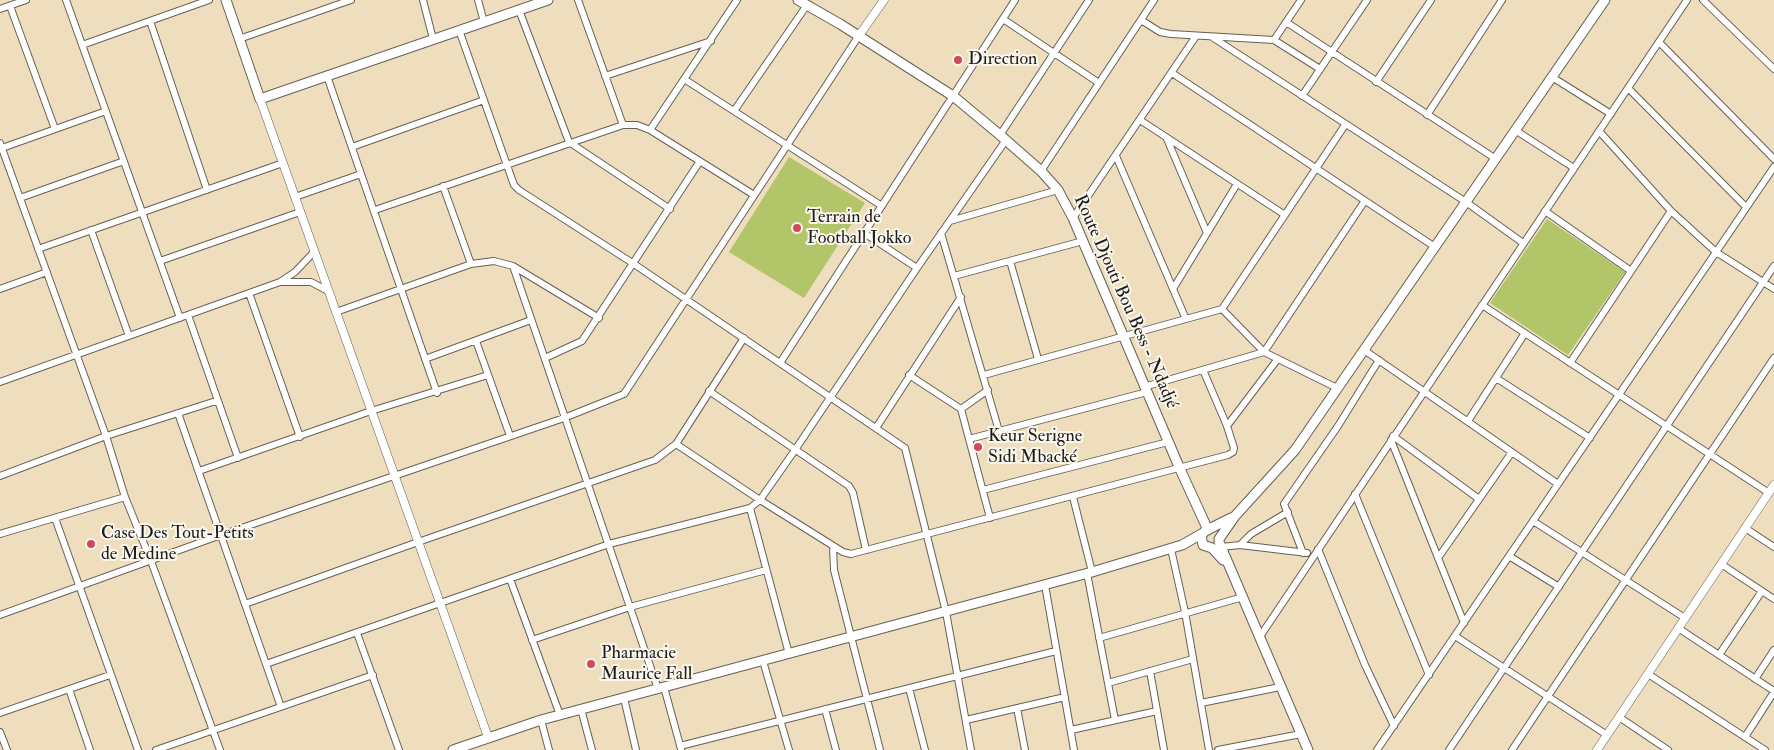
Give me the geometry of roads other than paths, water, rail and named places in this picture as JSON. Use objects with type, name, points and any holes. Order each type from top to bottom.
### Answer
[{"type":"main road","points":[[226,0],[260,99],[519,10],[532,2],[548,0]]},
{"type":"main road","name":"Route Djouti Bou Bess - Ndadjé","points":[[798,0],[812,4],[858,37],[953,96],[1041,171],[1058,190],[1073,218],[1207,531]]},
{"type":"main road","points":[[1215,544],[1235,516],[1295,450],[1605,0]]},
{"type":"main road","points":[[455,750],[541,720],[851,638],[1171,549],[1235,516]]},
{"type":"main road","points":[[1207,531],[1201,539],[1215,544],[1230,568],[1308,750]]},
{"type":"main road","points":[[1207,531],[1217,533],[1215,544]]},
{"type":"main road","points":[[1182,545],[1215,544]]},
{"type":"street","points":[[0,9],[26,0]]},
{"type":"street","points":[[66,0],[180,318]]},
{"type":"street","points":[[82,45],[209,0]]},
{"type":"street","points":[[239,39],[351,0]]},
{"type":"street","points":[[423,0],[433,39]]},
{"type":"street","points":[[478,0],[484,22]]},
{"type":"street","points":[[578,0],[623,124]]},
{"type":"street","points":[[650,130],[712,41],[737,0]]},
{"type":"street","points":[[0,615],[221,535],[564,418],[624,394],[884,0]]},
{"type":"street","points":[[780,363],[1015,0]]},
{"type":"street","points":[[266,664],[609,544],[750,508],[760,500],[916,268],[950,221],[1089,0]]},
{"type":"street","points":[[1041,171],[1154,0]]},
{"type":"street","points":[[1274,40],[1301,0]]},
{"type":"street","points":[[1302,96],[1367,0]]},
{"type":"street","points":[[1376,82],[1431,0]]},
{"type":"street","points":[[1427,116],[1502,0]]},
{"type":"street","points":[[1259,638],[1687,0]]},
{"type":"street","points":[[1703,0],[1774,69]]},
{"type":"street","points":[[734,111],[812,4]]},
{"type":"street","points":[[10,6],[55,130]]},
{"type":"street","points":[[519,10],[569,142],[670,209]]},
{"type":"street","points":[[1003,19],[1099,83]]},
{"type":"street","points":[[1141,20],[1165,33],[1274,40],[1320,68]]},
{"type":"street","points":[[150,21],[207,190]]},
{"type":"street","points":[[1286,22],[1427,116],[1496,159]]},
{"type":"street","points":[[459,30],[514,185],[519,190],[634,264],[905,448],[946,612],[971,750]]},
{"type":"street","points":[[1073,218],[1196,36]]},
{"type":"street","points":[[1212,37],[1466,202],[1523,243]]},
{"type":"street","points":[[605,76],[712,41]]},
{"type":"street","points":[[1659,42],[1774,159]]},
{"type":"street","points":[[1172,73],[1364,202],[1435,247]]},
{"type":"street","points":[[327,76],[437,393]]},
{"type":"street","points":[[1552,77],[1611,114]]},
{"type":"street","points":[[684,79],[882,206]]},
{"type":"street","points":[[1628,88],[1746,207]]},
{"type":"street","points":[[260,99],[488,737]]},
{"type":"street","points":[[352,147],[484,100]]},
{"type":"street","points":[[106,111],[55,130],[1,146],[106,436],[126,497],[220,750]]},
{"type":"street","points":[[1140,120],[1285,215]]},
{"type":"street","points":[[375,210],[623,124],[637,125],[650,130],[754,195]]},
{"type":"street","points":[[984,375],[1185,317],[1222,309],[1345,124]]},
{"type":"street","points":[[1515,130],[1574,168]]},
{"type":"street","points":[[1599,131],[1671,211],[1716,252],[1774,289]]},
{"type":"street","points":[[1166,137],[1207,232]]},
{"type":"street","points":[[1116,156],[1185,317]]},
{"type":"street","points":[[20,198],[124,162]]},
{"type":"street","points":[[545,358],[578,345],[634,264],[700,162]]},
{"type":"street","points":[[38,249],[283,163]]},
{"type":"street","points":[[1377,750],[1774,167]]},
{"type":"street","points":[[295,197],[361,174]]},
{"type":"street","points":[[1174,289],[1237,184]]},
{"type":"street","points":[[442,186],[472,264]]},
{"type":"street","points":[[950,221],[1058,190]]},
{"type":"street","points":[[969,439],[1146,389],[1264,352],[1364,202]]},
{"type":"street","points":[[1545,211],[1631,271]]},
{"type":"street","points":[[1570,363],[1671,211]]},
{"type":"street","points":[[160,261],[300,212]]},
{"type":"street","points":[[91,230],[129,336]]},
{"type":"street","points":[[864,233],[916,268]]},
{"type":"street","points":[[941,233],[999,431]]},
{"type":"street","points":[[954,276],[1082,240]]},
{"type":"street","points":[[0,382],[280,282],[295,272],[314,252]]},
{"type":"street","points":[[336,312],[472,264],[494,261],[513,266],[598,318]]},
{"type":"street","points":[[1010,261],[1038,359]]},
{"type":"street","points":[[513,266],[630,608],[661,688],[680,748],[781,720],[1056,651]]},
{"type":"street","points":[[1449,750],[1774,266]]},
{"type":"street","points":[[0,289],[47,272]]},
{"type":"street","points":[[280,282],[311,282],[328,291]]},
{"type":"street","points":[[249,293],[300,437]]},
{"type":"street","points":[[876,428],[961,297]]},
{"type":"street","points":[[1482,305],[1769,493]]},
{"type":"street","points":[[1222,309],[1264,352],[1277,360],[1338,388]]},
{"type":"street","points":[[188,315],[216,401],[238,458]]},
{"type":"street","points":[[425,359],[531,320]]},
{"type":"street","points":[[1468,421],[1525,333]]},
{"type":"street","points":[[245,604],[655,460],[676,444],[744,338]]},
{"type":"street","points":[[476,341],[510,436]]},
{"type":"street","points":[[1364,350],[1558,484]]},
{"type":"street","points":[[1512,750],[1774,358]]},
{"type":"street","points":[[1227,426],[1277,360]]},
{"type":"street","points":[[1304,553],[1285,502],[1338,426],[1379,360]]},
{"type":"street","points":[[676,444],[760,500],[847,554],[1180,470],[1233,452],[1227,426],[1203,370]]},
{"type":"street","points":[[198,471],[371,411],[437,393],[488,375]]},
{"type":"street","points":[[910,375],[961,409],[990,518]]},
{"type":"street","points":[[1496,378],[1590,438]]},
{"type":"street","points":[[961,409],[988,390]]},
{"type":"street","points":[[709,391],[849,486],[853,493],[866,550]]},
{"type":"street","points":[[0,476],[106,436],[216,401]]},
{"type":"street","points":[[178,414],[281,707]]},
{"type":"street","points":[[1392,438],[1479,499]]},
{"type":"street","points":[[1392,438],[1464,623]]},
{"type":"street","points":[[983,490],[1168,442]]},
{"type":"street","points":[[1438,558],[1512,452]]},
{"type":"street","points":[[1597,750],[1774,485]]},
{"type":"street","points":[[1355,494],[1428,675]]},
{"type":"street","points":[[0,534],[126,497]]},
{"type":"street","points":[[1074,497],[1090,572],[1099,638],[1115,720]]},
{"type":"street","points":[[750,508],[789,654]]},
{"type":"street","points":[[1240,545],[1251,534],[1288,512]]},
{"type":"street","points":[[55,518],[78,587],[138,750]]},
{"type":"street","points":[[1533,521],[1685,618]]},
{"type":"street","points":[[1745,528],[1774,547]]},
{"type":"street","points":[[1215,544],[1240,545],[1304,553],[1316,552]]},
{"type":"street","points":[[833,546],[832,564],[880,750]]},
{"type":"street","points":[[1171,549],[1185,612],[1209,750]]},
{"type":"street","points":[[1316,552],[1365,665],[1394,726]]},
{"type":"street","points":[[1510,556],[1558,587]]},
{"type":"street","points":[[1722,564],[1774,599]]},
{"type":"street","points":[[532,640],[630,608],[766,570]]},
{"type":"street","points":[[510,579],[560,715]]},
{"type":"street","points":[[1044,585],[1074,750]]},
{"type":"street","points":[[1719,655],[1762,591]]},
{"type":"street","points":[[1099,638],[1243,596]]},
{"type":"street","points":[[1678,628],[1774,692],[1745,737]]},
{"type":"street","points":[[357,632],[399,750]]},
{"type":"street","points":[[1455,636],[1607,735]]},
{"type":"street","points":[[1755,679],[1774,652]]},
{"type":"street","points":[[1108,683],[1193,659]]},
{"type":"street","points":[[763,661],[789,750]]},
{"type":"street","points":[[1150,671],[1164,750]]},
{"type":"street","points":[[1648,674],[1765,750]]},
{"type":"street","points":[[0,713],[110,675]]},
{"type":"street","points":[[156,750],[373,675]]},
{"type":"street","points":[[1201,703],[1280,687]]},
{"type":"street","points":[[909,688],[925,750]]},
{"type":"street","points":[[69,689],[90,750]]},
{"type":"street","points":[[966,720],[1065,696]]},
{"type":"street","points":[[624,698],[636,750]]},
{"type":"street","points":[[1017,708],[1025,750]]},
{"type":"street","points":[[582,709],[592,750]]},
{"type":"street","points":[[826,709],[836,750]]},
{"type":"street","points":[[1071,730],[1157,711]]},
{"type":"street","points":[[1619,717],[1668,750]]},
{"type":"street","points":[[541,720],[549,750]]},
{"type":"street","points":[[0,732],[7,750]]},
{"type":"street","points":[[1218,750],[1301,734]]},
{"type":"place","name":"Direction","points":[[958,60]]},
{"type":"place","name":"Terrain de Football Jokko","points":[[797,228]]},
{"type":"place","name":"Keur Serigne Sidi Mbacké","points":[[978,447]]},
{"type":"place","name":"Case Des Tout-Petits de Medine","points":[[91,544]]},
{"type":"place","name":"Pharmacie Maurice Fall","points":[[591,664]]}]
